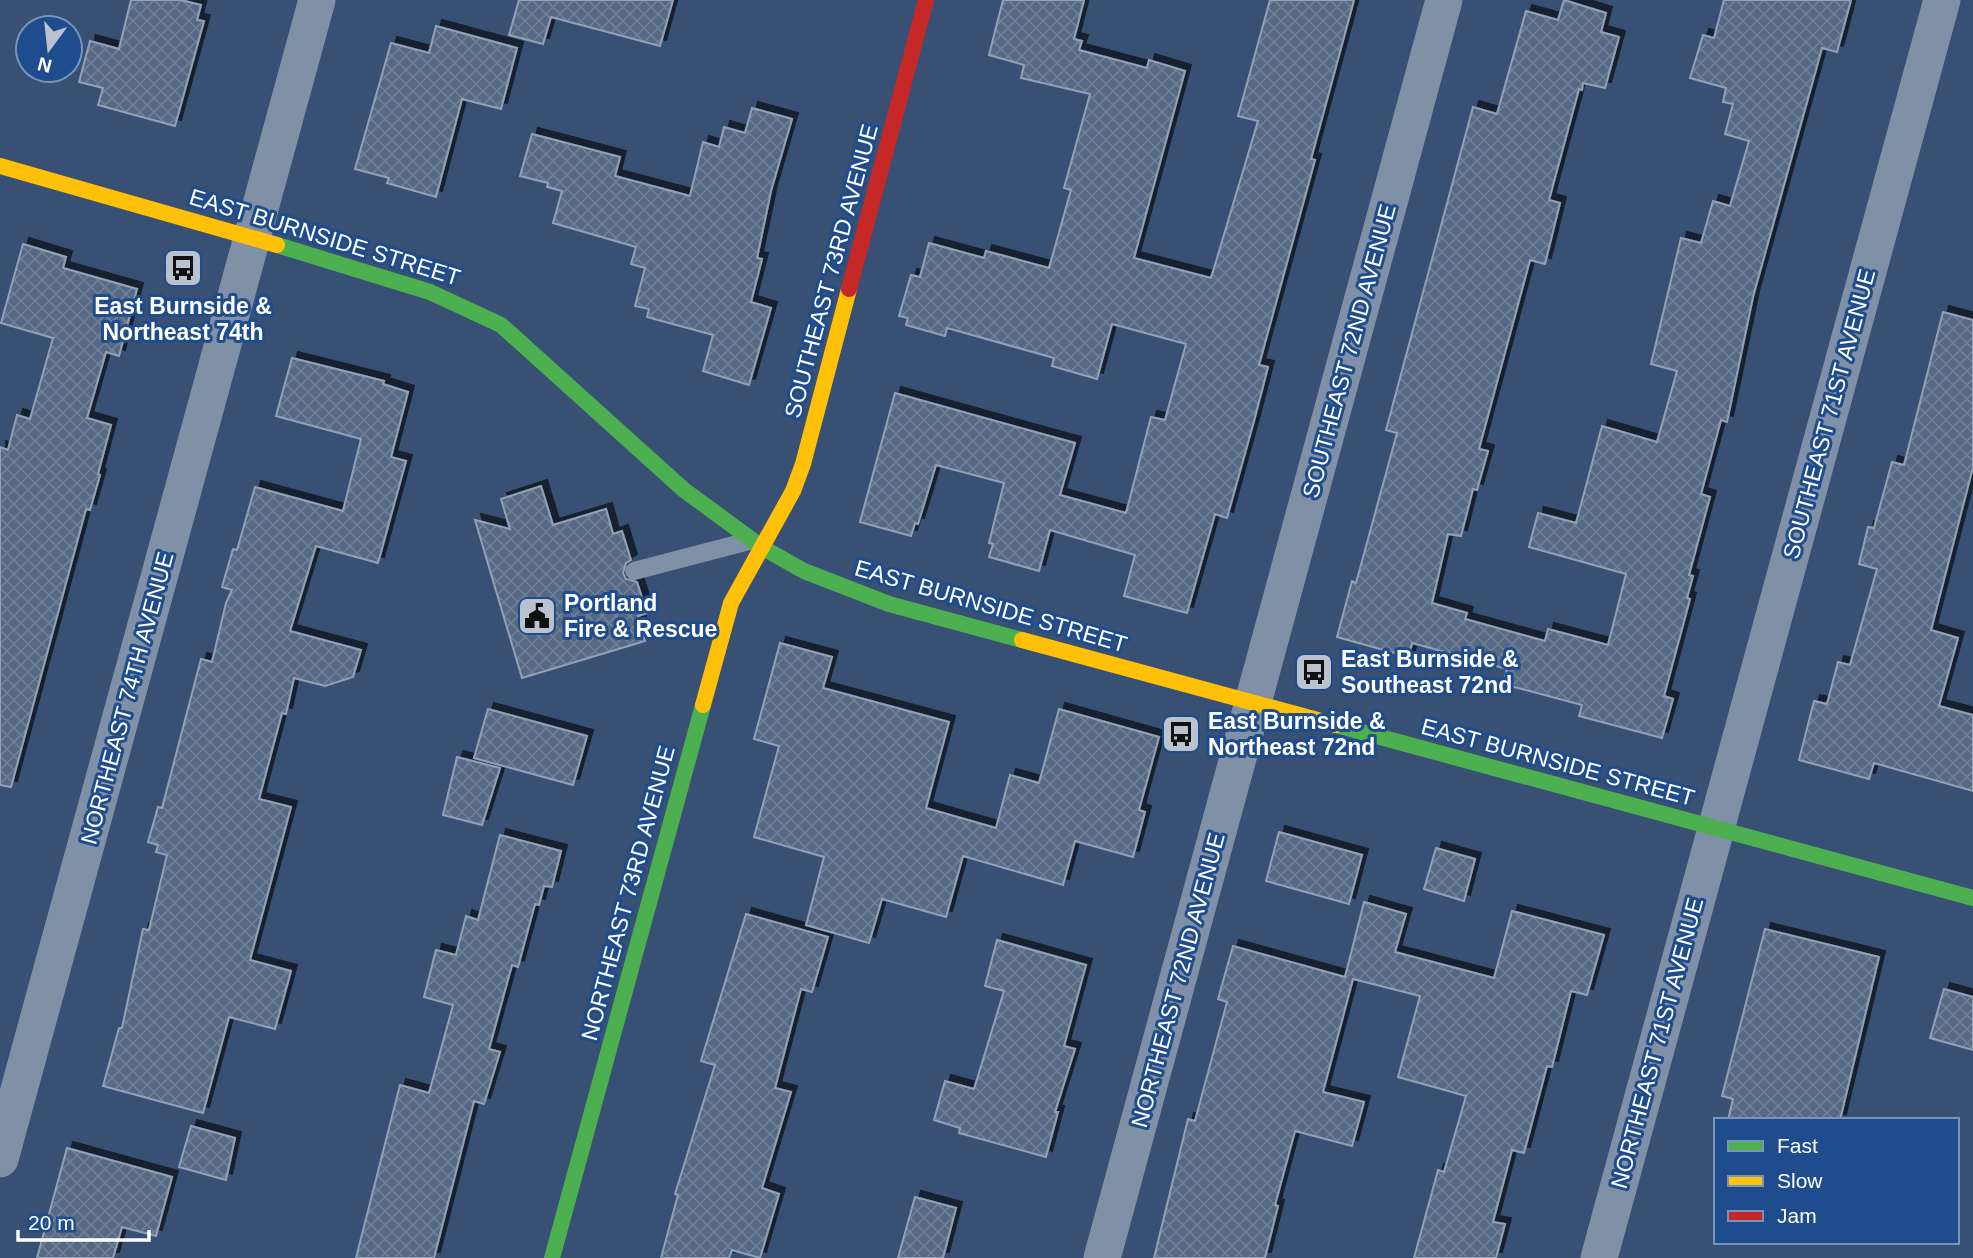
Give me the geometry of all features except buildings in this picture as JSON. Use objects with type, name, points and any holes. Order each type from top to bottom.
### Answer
[{"type":"street","name":"NORTHEAST 74TH AVENUE","points":[[0,1159],[317,0]]},
{"type":"street","name":"SOUTHEAST 73RD AVENUE","points":[[758,543],[793,491],[803,464],[926,0]]},
{"type":"street","name":"SOUTHEAST 72ND AVENUE","points":[[1254,703],[1444,0]]},
{"type":"street","name":"SOUTHEAST 71ST AVENUE","points":[[1716,828],[1942,0]]},
{"type":"street","name":"EAST BURNSIDE STREET","points":[[0,166],[254,236],[435,291],[470,306],[501,325],[685,488],[758,543],[803,570],[889,604],[1973,898]]},
{"type":"street","name":"NORTHEAST 73RD AVENUE","points":[[552,1258],[731,603],[758,543]]},
{"type":"street","name":"NORTHEAST 72ND AVENUE","points":[[1102,1258],[1254,703]]},
{"type":"street","name":"NORTHEAST 71ST AVENUE","points":[[1599,1258],[1716,828]]},
{"type":"lane","points":[[634,572],[758,543]]},
{"type":"traffic: fast","points":[[277,245],[430,292],[501,325],[684,490],[763,548],[804,571],[889,604],[1022,640]]},
{"type":"traffic: fast","points":[[552,1258],[703,705]]},
{"type":"traffic: fast","points":[[1336,725],[1973,898]]},
{"type":"traffic: slow","points":[[0,166],[277,245]]},
{"type":"traffic: slow","points":[[703,705],[731,603],[793,491],[803,464],[849,289]]},
{"type":"traffic: slow","points":[[1022,640],[1336,725]]},
{"type":"traffic: jam","points":[[849,289],[926,0]]},
{"type":"place","name":"East Burnside & Northeast 74th","points":[[183,268]]},
{"type":"place","name":"Portland Fire & Rescue","points":[[537,616]]},
{"type":"place","name":"East Burnside & Southeast 72nd","points":[[1314,672]]},
{"type":"place","name":"East Burnside & Northeast 72nd","points":[[1181,734]]}]
